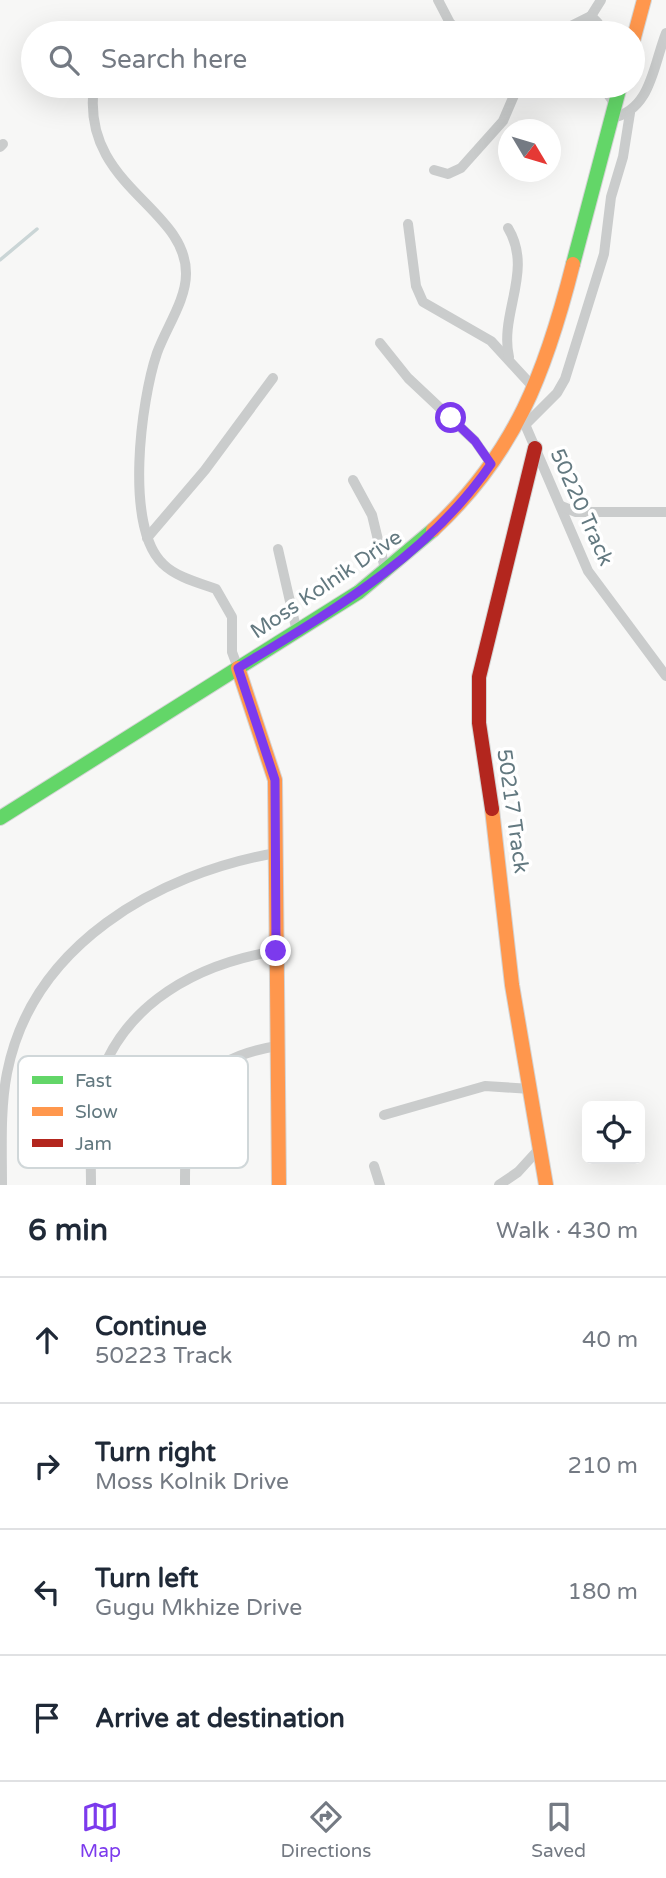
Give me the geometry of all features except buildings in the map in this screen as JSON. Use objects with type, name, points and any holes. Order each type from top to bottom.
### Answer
[{"type":"street","points":[[438,0],[449,21]]},
{"type":"street","points":[[581,21],[591,16],[600,0]]},
{"type":"street","points":[[638,21],[644,0]]},
{"type":"street","points":[[591,16],[596,21]]},
{"type":"street","points":[[645,94],[666,33]]},
{"type":"street","points":[[92,98],[91,107],[105,156],[171,235],[186,270],[180,297],[156,356],[143,429],[139,482],[147,538],[164,565],[193,581],[216,589],[232,617],[232,652],[275,780],[279,1185]]},
{"type":"street","points":[[435,170],[448,174],[461,167],[502,121],[513,98]]},
{"type":"street","points":[[608,98],[614,111],[630,113]]},
{"type":"street","name":"Moss Kolnik Drive","points":[[0,818],[298,632],[386,573],[428,539],[523,421],[559,321],[618,98]]},
{"type":"street","points":[[523,421],[557,393],[565,379],[604,254],[611,197],[623,157],[630,113],[643,98]]},
{"type":"street","points":[[408,224],[416,286],[423,302],[484,336],[535,389]]},
{"type":"street","points":[[508,228],[518,254],[518,285],[506,340],[509,359]]},
{"type":"street","points":[[380,343],[408,378],[475,441],[491,464]]},
{"type":"street","points":[[147,538],[205,470],[273,378]]},
{"type":"street","name":"50220 Track","points":[[523,421],[597,586],[666,676]]},
{"type":"street","name":"50217 Track","points":[[536,448],[488,639],[477,705],[501,864],[512,985],[546,1185]]},
{"type":"street","points":[[354,480],[372,514],[386,573]]},
{"type":"street","points":[[561,506],[576,512],[666,512]]},
{"type":"street","points":[[278,549],[298,632]]},
{"type":"street","points":[[2,1185],[3,1102],[10,1062],[37,996],[58,965],[90,932],[148,897],[238,862],[276,853]]},
{"type":"street","points":[[110,1056],[133,1019],[149,1003],[186,979],[236,960],[276,951]]},
{"type":"street","points":[[237,1056],[277,1046]]},
{"type":"street","points":[[384,1115],[485,1086],[531,1089]]},
{"type":"street","points":[[499,1185],[518,1172],[539,1149]]},
{"type":"street","points":[[374,1166],[380,1185]]},
{"type":"waterway","points":[[0,260],[37,229]]},
{"type":"traffic: fast","points":[[573,264],[617,98]]},
{"type":"traffic: fast","points":[[0,818],[359,592],[433,530]]},
{"type":"traffic: slow","points":[[638,21],[644,0]]},
{"type":"traffic: slow","points":[[433,530],[462,501],[486,471],[524,408],[551,340],[573,264]]},
{"type":"traffic: slow","points":[[238,668],[275,780],[279,1185]]},
{"type":"traffic: slow","points":[[492,809],[512,985],[546,1185]]},
{"type":"traffic: jam","points":[[492,809],[479,723],[479,677],[535,448]]},
{"type":"route","points":[[276,951],[275,780],[238,668],[298,632],[386,573],[428,539],[458,506],[491,464],[475,441],[451,418]]}]
